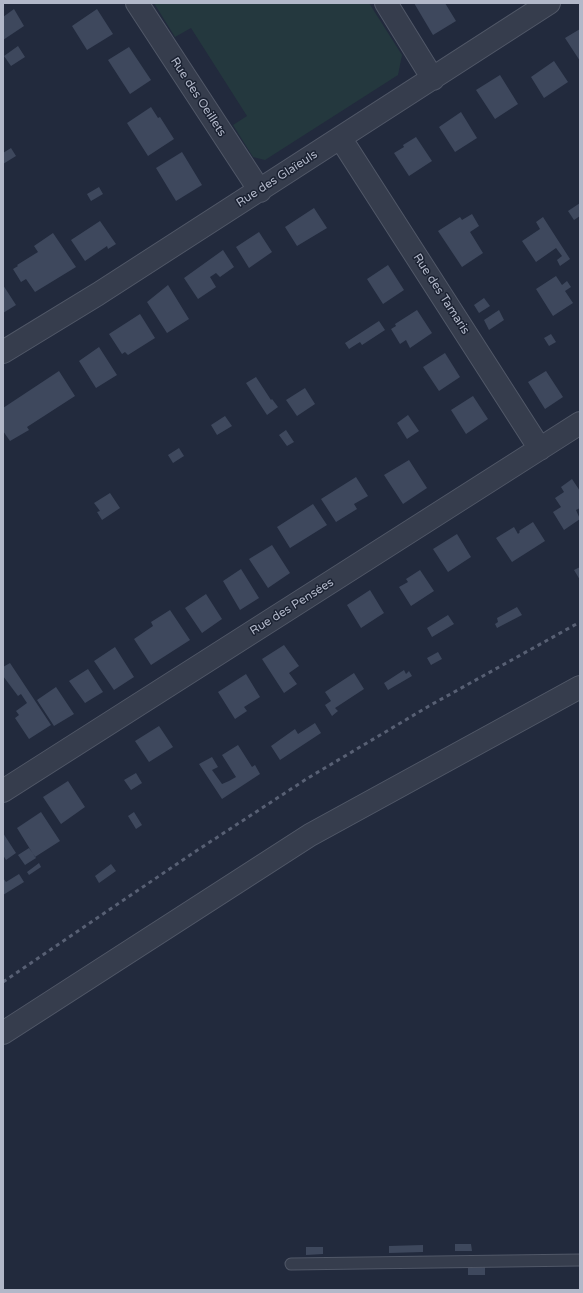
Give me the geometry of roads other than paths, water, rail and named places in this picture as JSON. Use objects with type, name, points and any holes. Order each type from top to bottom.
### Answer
[{"type":"street","name":"Rue des Oeillets","points":[[137,3],[260,191]]},
{"type":"street","points":[[386,3],[433,79]]},
{"type":"street","name":"Rue des Glaïeuls","points":[[3,352],[98,294],[260,191],[549,3]]},
{"type":"street","name":"Rue des Tamaris","points":[[341,138],[540,449]]},
{"type":"street","name":"Rue des Pensées","points":[[3,791],[580,423]]},
{"type":"street","points":[[3,1033],[310,835],[580,687]]},
{"type":"lane","points":[[291,1264],[580,1260]]},
{"type":"railway","points":[[3,982],[190,855],[308,778],[429,706],[580,622]]}]
